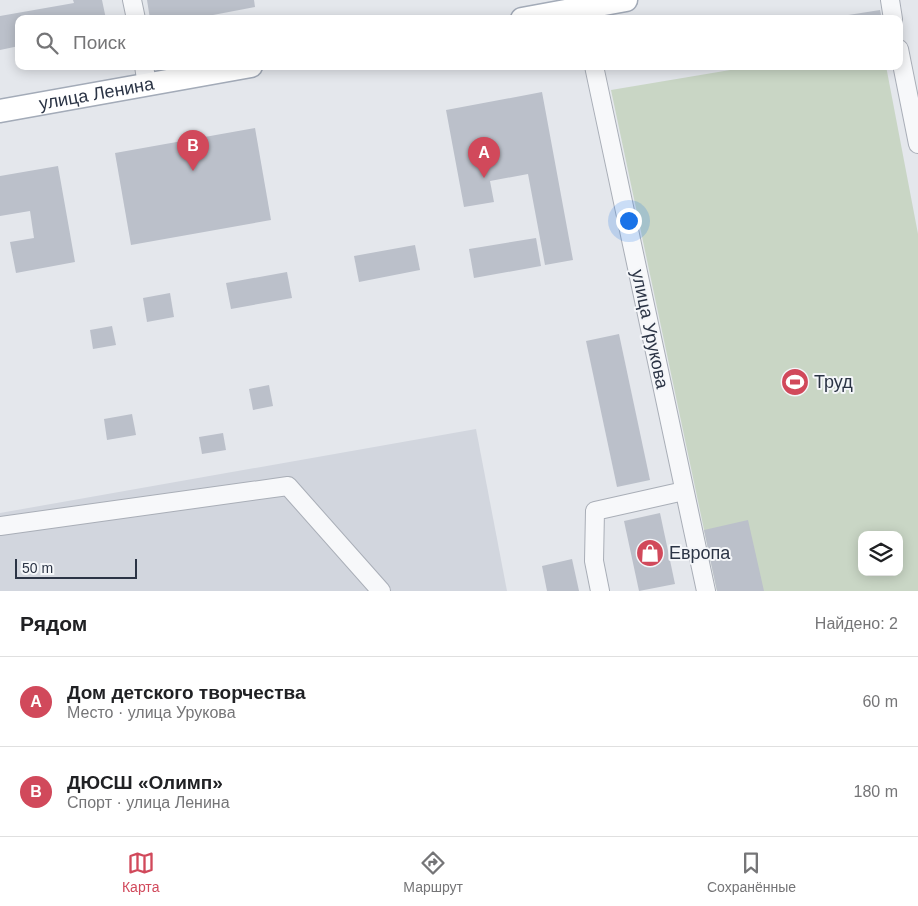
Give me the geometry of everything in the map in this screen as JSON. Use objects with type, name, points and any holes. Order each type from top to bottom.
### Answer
[{"type":"main road","points":[[546,15],[626,0]]},
{"type":"main road","name":"улица Ленина","points":[[0,111],[146,76],[210,70]]},
{"type":"street","points":[[132,0],[135,15]]},
{"type":"street","points":[[890,0],[892,15]]},
{"type":"street","points":[[903,69],[918,144]]},
{"type":"street","name":"улица Урукова","points":[[595,70],[706,591]]},
{"type":"street","points":[[0,526],[288,486],[381,591]]},
{"type":"street","points":[[600,591],[594,561],[595,511],[684,491]]},
{"type":"shaded area","points":[[476,429],[507,591],[0,591],[0,513]]},
{"type":"green space","name":"Труд","points":[[730,70],[887,70],[918,234],[918,591],[717,591],[611,90]]},
{"type":"building","points":[[73,0],[102,0],[105,15],[15,15],[15,47],[0,50],[0,16],[74,3]]},
{"type":"building","points":[[147,0],[254,0],[255,7],[213,15],[149,15]]},
{"type":"building","points":[[880,10],[881,15],[848,15]]},
{"type":"building","points":[[542,92],[573,260],[545,265],[528,174],[490,181],[494,202],[464,207],[446,110]]},
{"type":"building","points":[[255,128],[271,220],[131,245],[115,153]]},
{"type":"building","points":[[58,166],[75,262],[16,273],[10,242],[34,238],[30,211],[0,216],[0,176]]},
{"type":"building","points":[[536,238],[541,266],[474,278],[469,249]]},
{"type":"building","points":[[415,245],[420,270],[359,282],[354,256]]},
{"type":"building","points":[[287,272],[292,298],[231,309],[226,283]]},
{"type":"building","points":[[170,293],[174,317],[147,322],[143,298]]},
{"type":"building","points":[[112,326],[116,345],[93,349],[90,330]]},
{"type":"building","points":[[619,334],[650,480],[617,487],[586,341]]},
{"type":"building","points":[[269,385],[273,406],[253,410],[249,389]]},
{"type":"building","points":[[132,414],[136,435],[107,440],[104,419]]},
{"type":"building","points":[[223,433],[226,450],[202,454],[199,437]]},
{"type":"building","name":"Европа","points":[[660,513],[675,584],[639,591],[624,521]]},
{"type":"building","points":[[748,520],[764,591],[717,591],[704,530]]},
{"type":"building","points":[[572,559],[579,591],[547,591],[542,566]]},
{"type":"place","name":"ДЮСШ «Олимп»","points":[[193,171]]},
{"type":"place","name":"Дом детского творчества","points":[[484,178]]},
{"type":"place","name":"Труд","points":[[795,382]]},
{"type":"place","name":"Европа","points":[[650,553]]}]
